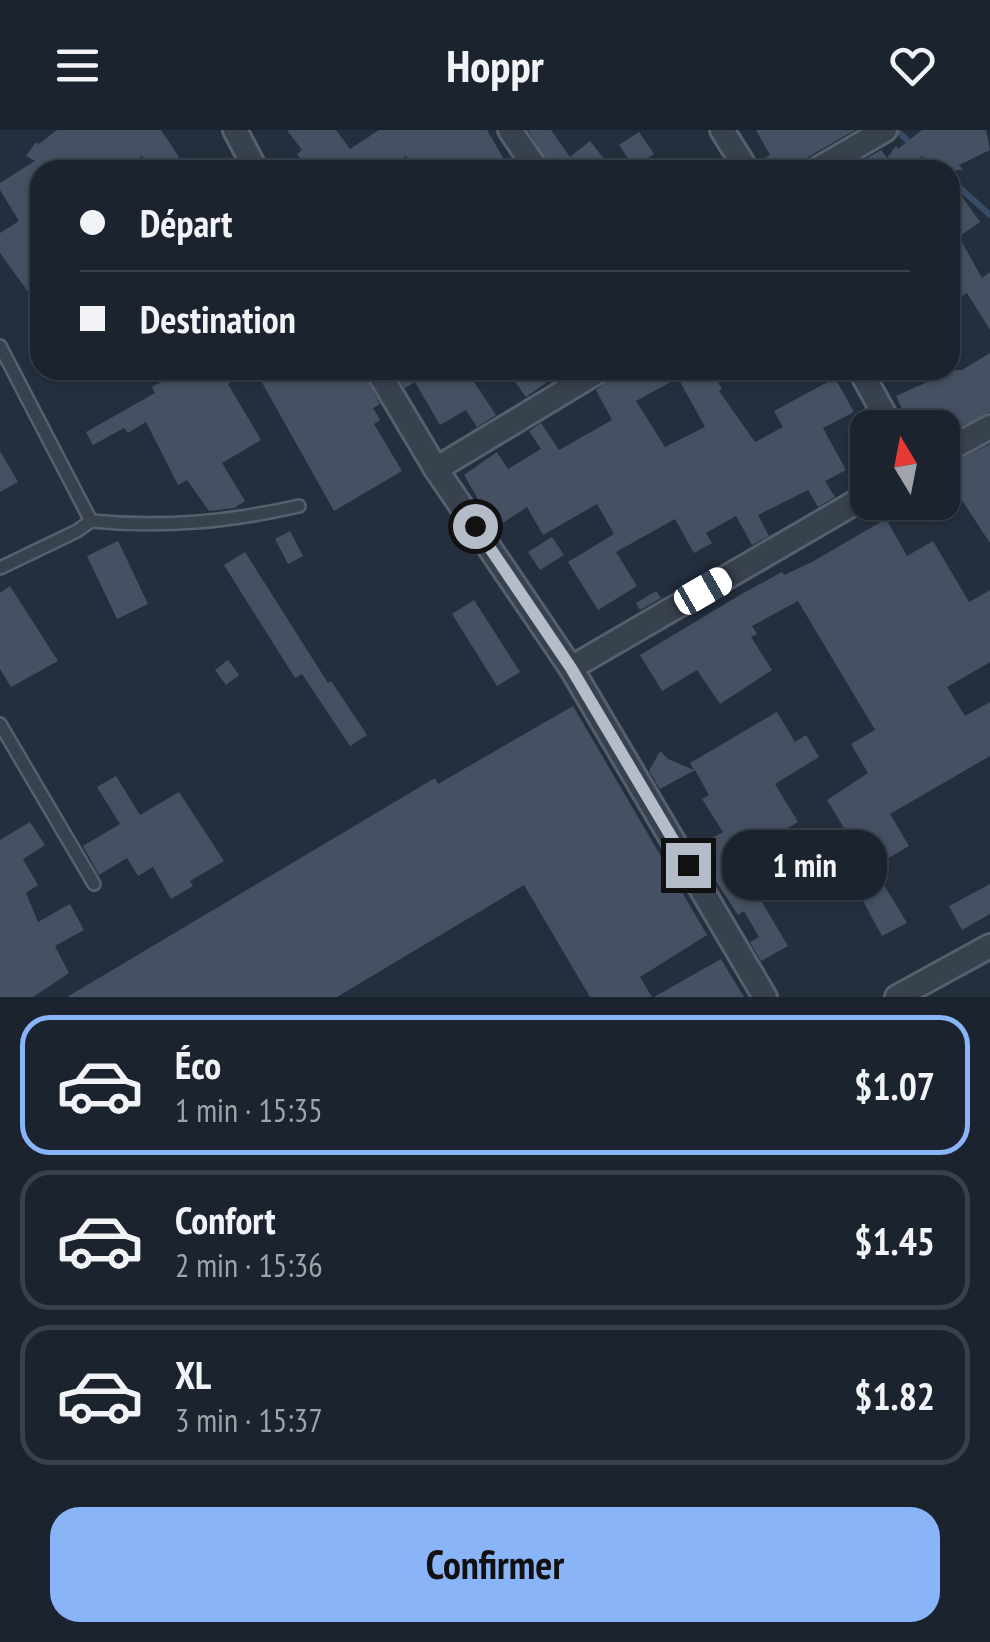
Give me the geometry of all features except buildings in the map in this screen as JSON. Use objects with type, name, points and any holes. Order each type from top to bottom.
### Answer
[{"type":"street","points":[[235,130],[251,160]]},
{"type":"street","points":[[510,130],[530,160]]},
{"type":"street","points":[[722,130],[741,160]]},
{"type":"street","points":[[833,160],[884,130]]},
{"type":"street","points":[[382,380],[436,469],[571,668],[766,997]]},
{"type":"street","points":[[436,469],[583,380]]},
{"type":"street","points":[[866,380],[882,410]]},
{"type":"street","points":[[960,443],[990,427]]},
{"type":"street","points":[[571,668],[850,505]]},
{"type":"street","points":[[897,997],[990,946]]},
{"type":"lane","points":[[0,346],[91,521]]},
{"type":"lane","points":[[0,568],[77,532],[91,521],[143,526],[196,525],[299,506]]},
{"type":"lane","points":[[0,724],[94,884]]},
{"type":"waterway","points":[[896,130],[929,160]]},
{"type":"waterway","points":[[960,188],[990,215]]},
{"type":"route","points":[[475,526],[571,668],[688,865]]}]
